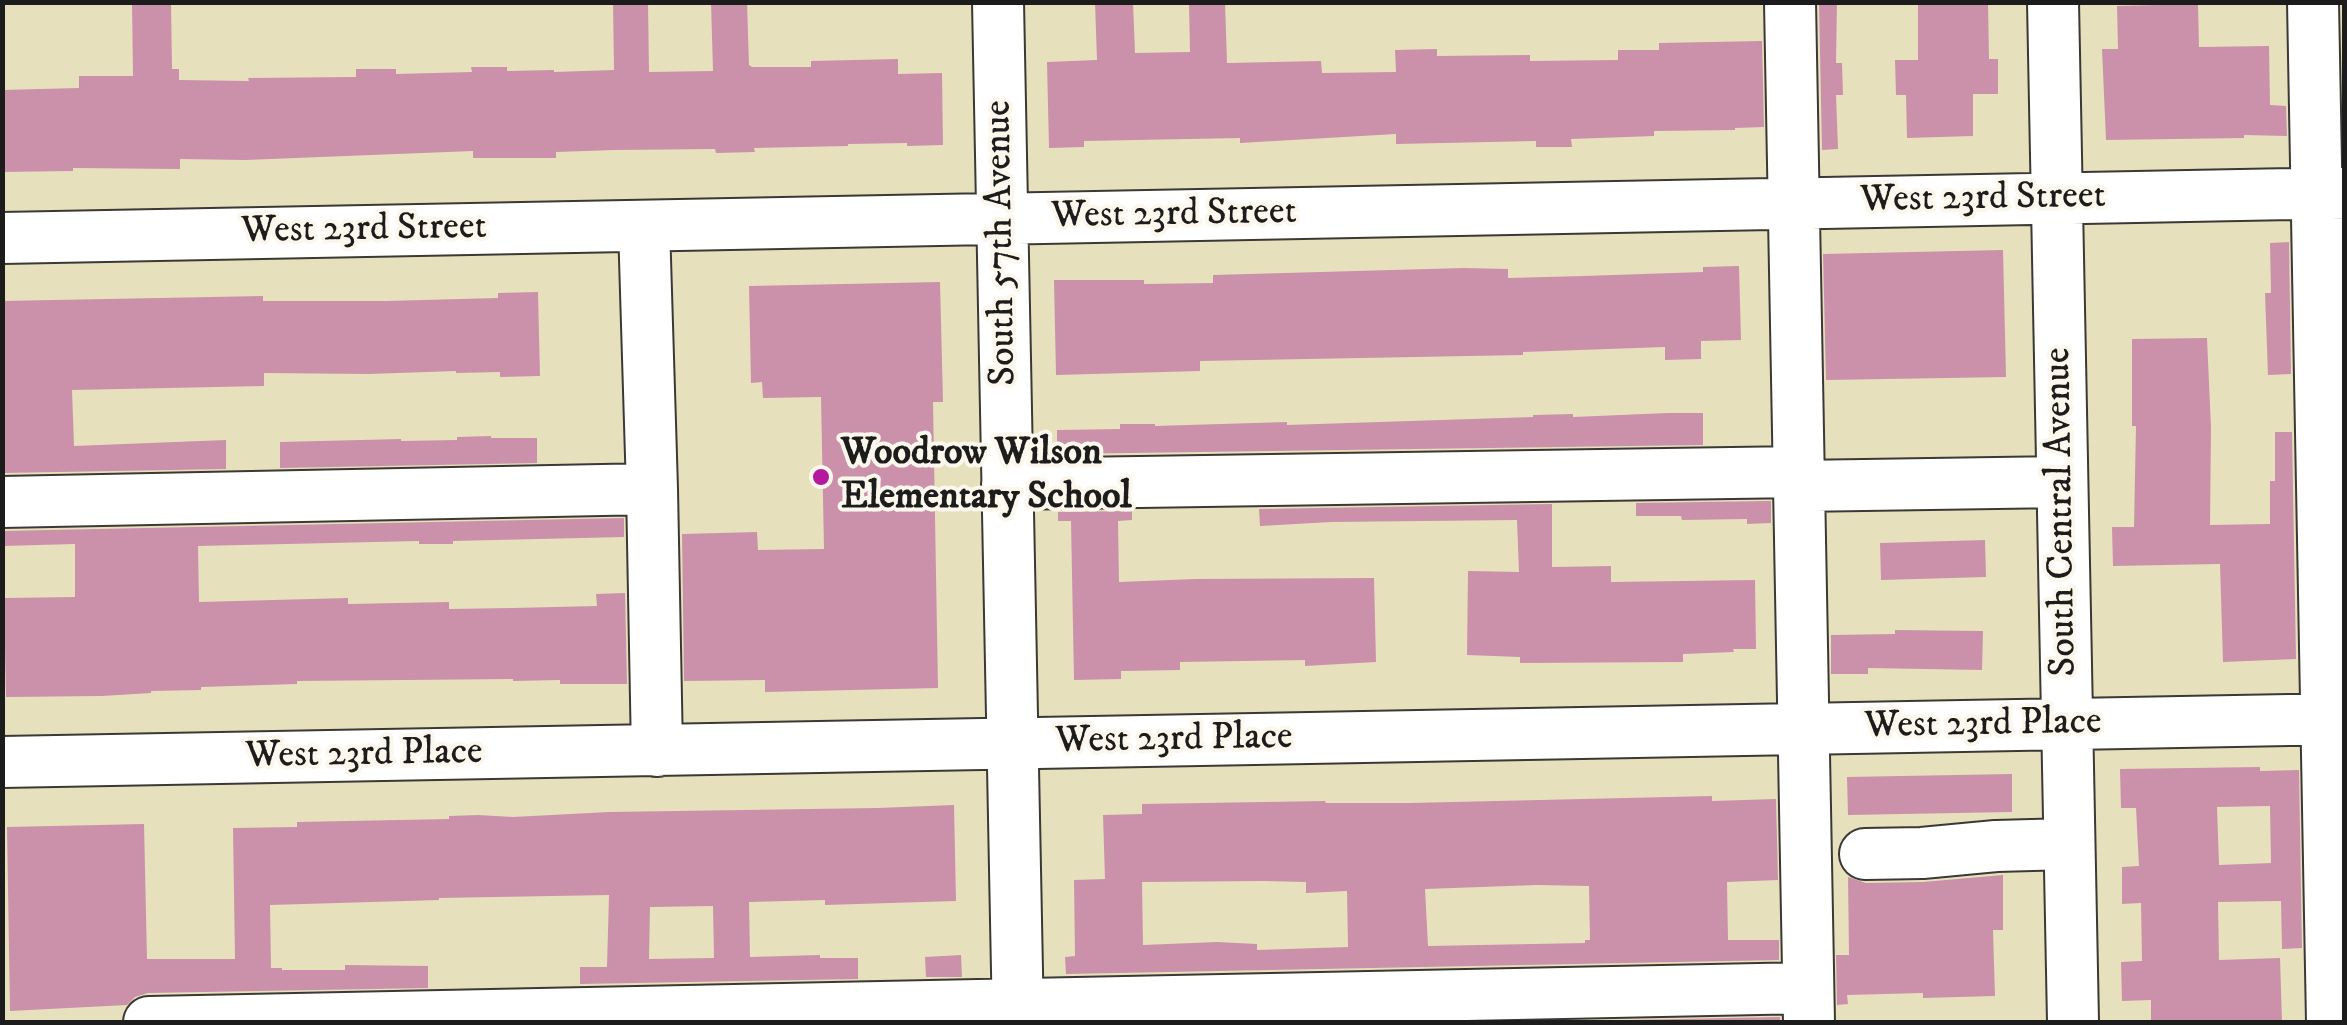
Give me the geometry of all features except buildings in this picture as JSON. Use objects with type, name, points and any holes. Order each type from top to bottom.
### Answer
[{"type":"street","name":"South 57th Avenue","points":[[998,2],[1018,1014]]},
{"type":"street","points":[[149,1022],[1808,1005],[1790,2]]},
{"type":"street","name":"South Central Avenue","points":[[2053,2],[2072,1022]]},
{"type":"street","points":[[2313,2],[2331,194],[2336,992]]},
{"type":"street","name":"West 23rd Street","points":[[2,238],[2331,194]]},
{"type":"street","points":[[644,226],[657,751]]},
{"type":"street","points":[[1007,484],[1798,479],[2062,482]]},
{"type":"street","points":[[2,502],[652,489]]},
{"type":"street","name":"West 23rd Place","points":[[2,762],[2336,720]]},
{"type":"street","points":[[1866,854],[2069,844]]},
{"type":"place","name":"Woodrow Wilson Elementary School","points":[[821,477]]}]
